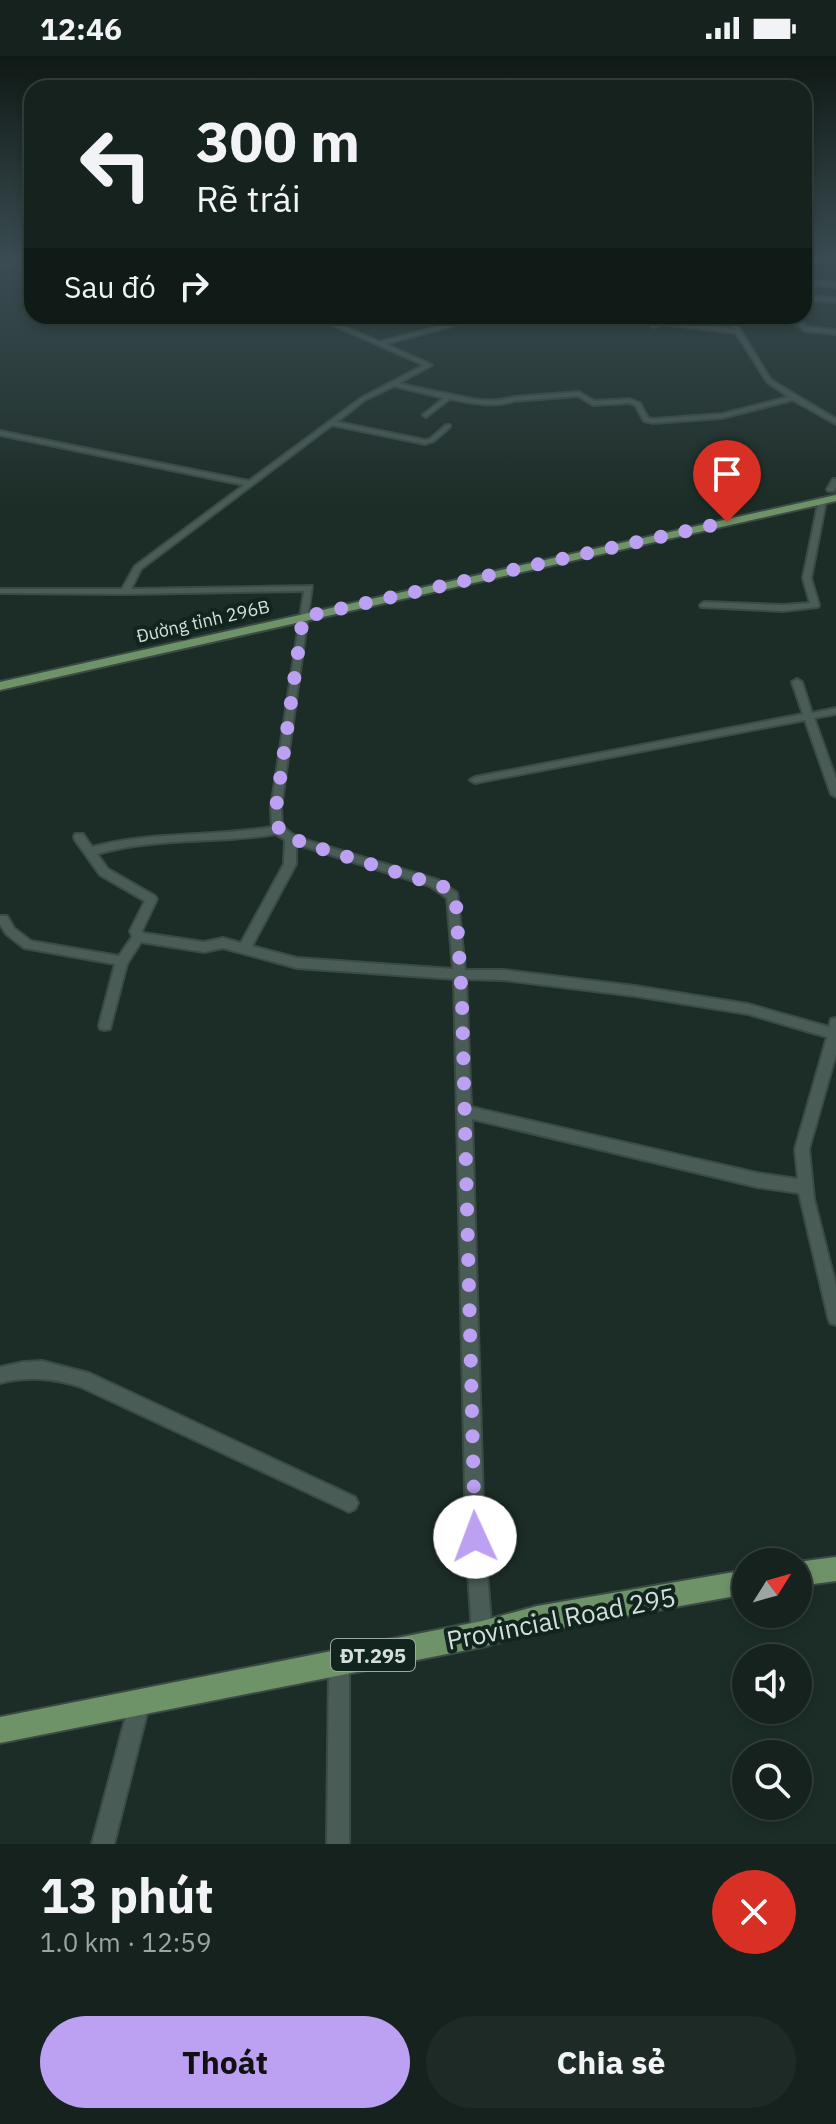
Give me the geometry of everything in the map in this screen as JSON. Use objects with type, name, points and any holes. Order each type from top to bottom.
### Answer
[{"type":"main road","name":"Đường tỉnh 296B","points":[[0,675],[822,501],[835,489]]},
{"type":"main road","name":"Đường tỉnh 296B","points":[[0,686],[835,489]]},
{"type":"main road","points":[[812,1574],[834,1573]]},
{"type":"main road","name":"Provincial Road 295","points":[[0,1730],[482,1634],[537,1619],[732,1584]]},
{"type":"street","points":[[125,592],[138,568],[332,423],[371,394],[429,365],[378,341]]},
{"type":"street","points":[[382,343],[388,341]]},
{"type":"street","points":[[744,341],[769,381],[836,422]]},
{"type":"street","points":[[395,384],[505,404],[513,399],[581,394],[593,403],[635,402],[646,420],[653,421],[722,416],[794,398]]},
{"type":"street","points":[[426,415],[450,396]]},
{"type":"street","points":[[332,423],[425,442],[448,426]]},
{"type":"street","points":[[0,433],[251,484]]},
{"type":"street","points":[[704,605],[783,608],[815,605],[807,578],[822,501]]},
{"type":"street","points":[[0,591],[309,588],[276,808],[285,834],[290,864],[245,948]]},
{"type":"street","points":[[797,682],[836,794]]},
{"type":"street","points":[[475,780],[836,711]]},
{"type":"street","points":[[92,851],[124,843],[285,834],[444,887],[456,903],[475,1537],[482,1634]]},
{"type":"street","points":[[79,837],[92,851],[104,872],[151,899],[136,931],[138,937]]},
{"type":"street","points":[[3,919],[10,931],[28,945],[122,961]]},
{"type":"street","points":[[138,937],[204,947],[223,943],[297,963],[590,985],[748,1009],[835,1028],[802,1149],[806,1187],[836,1317]]},
{"type":"street","points":[[105,1025],[122,961],[138,937]]},
{"type":"street","points":[[464,1111],[757,1180],[806,1187]]},
{"type":"street","points":[[0,1375],[22,1368],[43,1367],[83,1379],[144,1411],[198,1431],[349,1503]]},
{"type":"street","points":[[338,1844],[339,1662]]},
{"type":"street","points":[[103,1844],[140,1701]]},
{"type":"route","points":[[475,1537],[462,1001],[456,903],[444,887],[303,843],[280,832],[275,816],[303,617],[727,522]]}]
